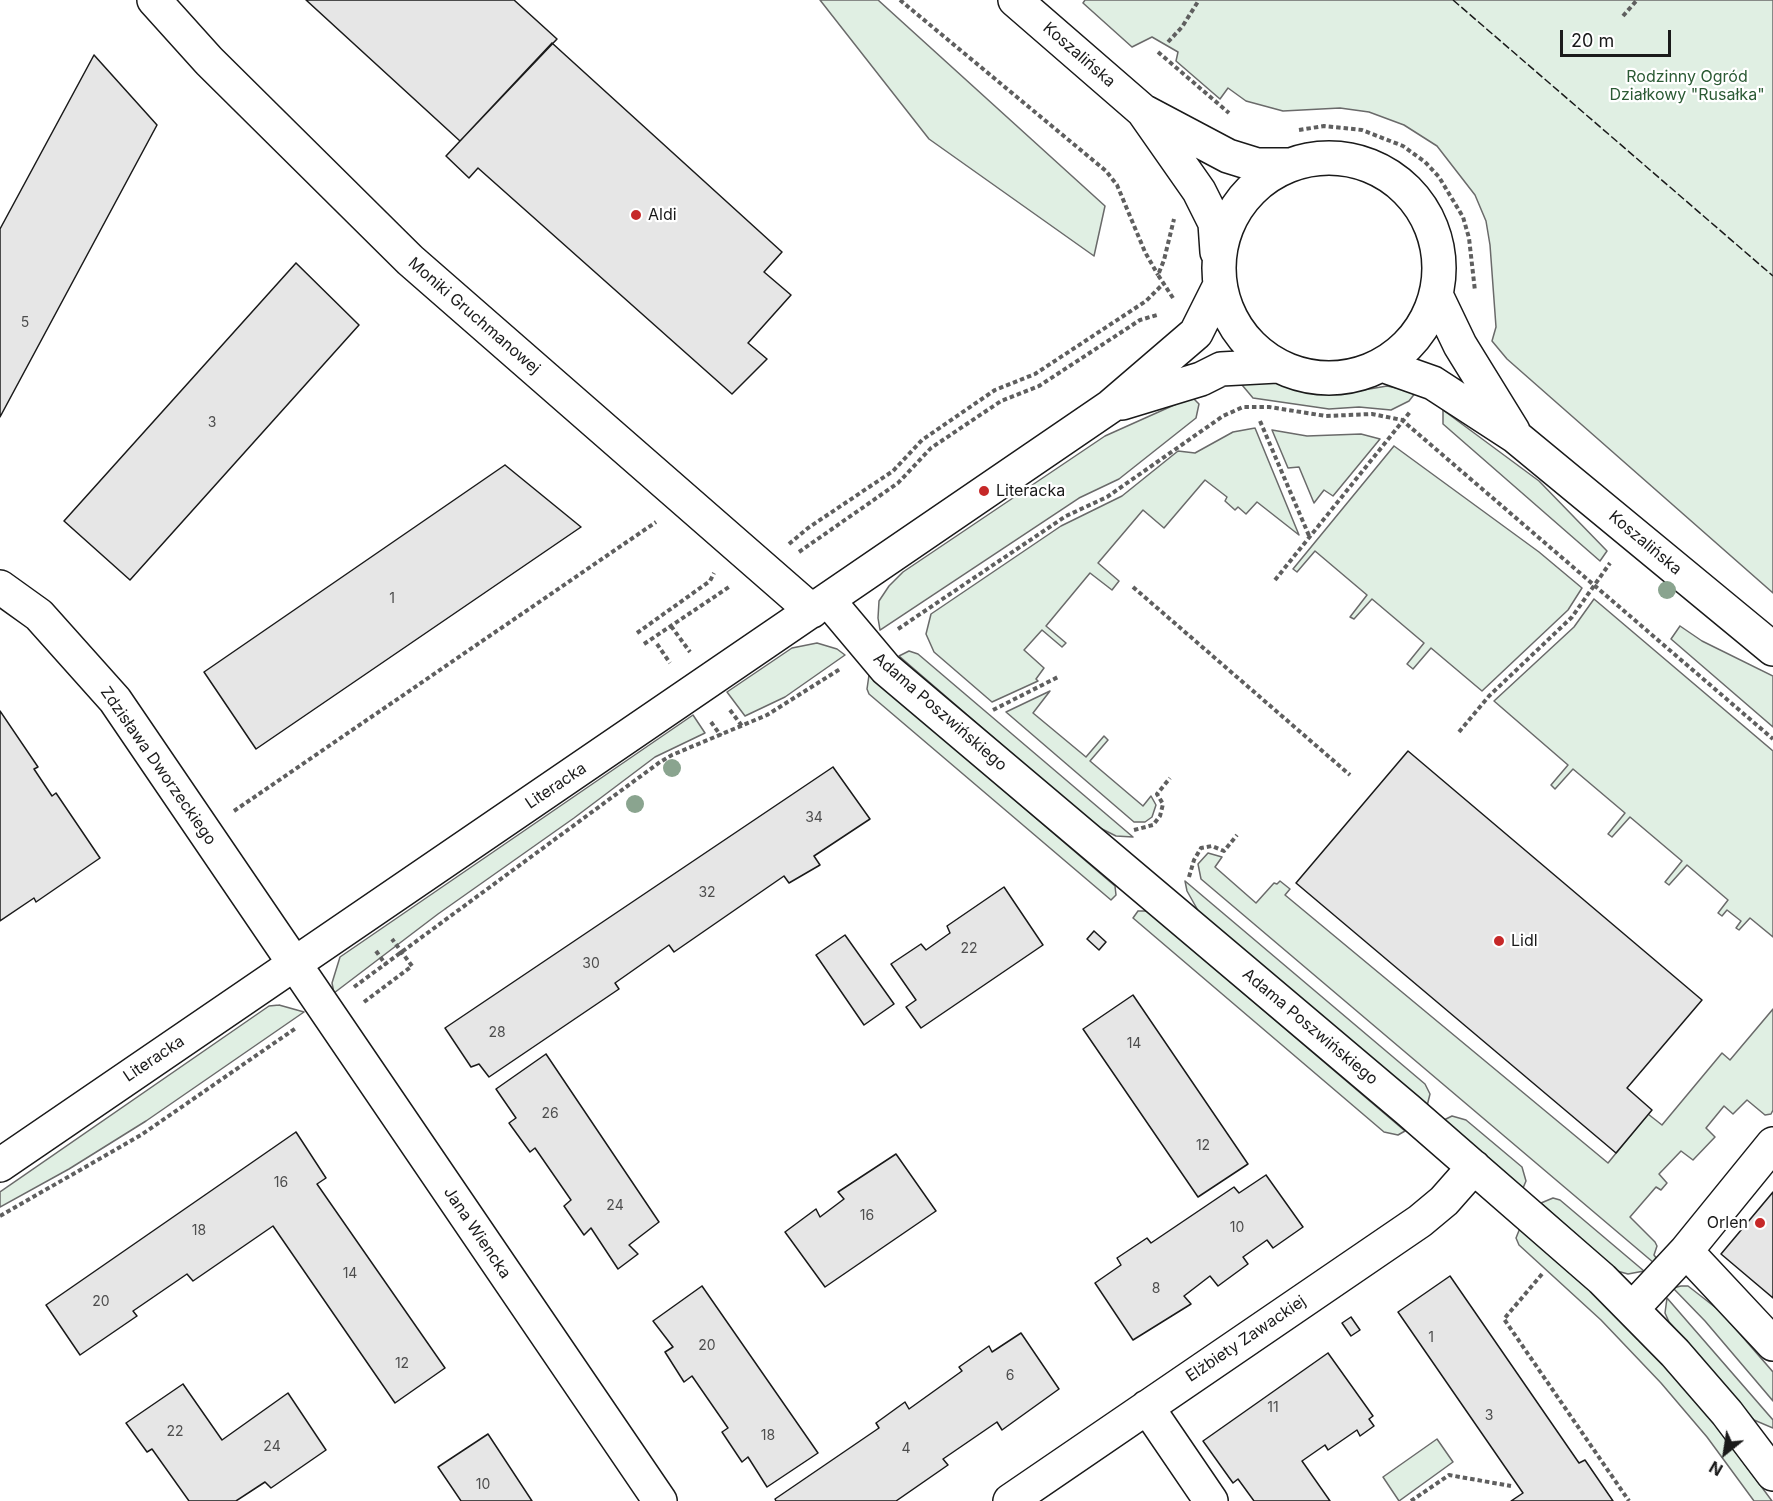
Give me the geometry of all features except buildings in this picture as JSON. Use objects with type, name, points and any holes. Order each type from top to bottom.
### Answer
[{"type":"street","name":"Moniki Gruchmanowej","points":[[154,0],[209,61],[410,260],[820,606]]},
{"type":"street","name":"Koszalińska","points":[[1015,0],[1143,111],[1228,156],[1257,165],[1289,165]]},
{"type":"street","name":"Koszalińska","points":[[1143,111],[1199,191],[1215,223],[1219,287]]},
{"type":"street","points":[[1218,254],[1231,215],[1256,185],[1289,165],[1328,158],[1367,164],[1406,188],[1430,224],[1440,262],[1437,297],[1417,337],[1385,366],[1350,377],[1314,376],[1277,366],[1248,345],[1230,320],[1219,287]]},
{"type":"street","name":"Literacka","points":[[0,1164],[1111,406],[1196,333],[1219,287]]},
{"type":"street","name":"Koszalińska","points":[[1437,297],[1460,345],[1516,436]]},
{"type":"street","name":"Literacka","points":[[1111,406],[1201,379],[1221,369],[1277,366]]},
{"type":"street","name":"Koszalińska","points":[[1385,366],[1433,383],[1516,436],[1773,649]]},
{"type":"street","name":"Zdzisława Dworzeckiego","points":[[0,587],[39,615],[115,699],[294,964]]},
{"type":"street","name":"Adama Poszwińskiego","points":[[820,606],[886,669],[1474,1167],[1633,1308],[1727,1413],[1773,1474]]},
{"type":"street","name":"Jana Wiencka","points":[[294,964],[660,1501]]},
{"type":"street","points":[[1633,1308],[1686,1251],[1773,1144]]},
{"type":"street","name":"Elżbiety Zawackiej","points":[[1010,1501],[1420,1221],[1444,1201],[1474,1167]]},
{"type":"street","points":[[1686,1251],[1773,1344]]},
{"type":"street","points":[[1147,1407],[1211,1501]]},
{"type":"path","points":[[900,0],[1106,171],[1117,185],[1145,252],[1175,302]]},
{"type":"path","points":[[1168,42],[1182,27],[1199,0]]},
{"type":"path","points":[[1623,16],[1638,0]]},
{"type":"path","points":[[1158,52],[1210,99],[1237,118]]},
{"type":"path","points":[[1294,130],[1324,126],[1362,130],[1403,146],[1425,162],[1439,177],[1463,217],[1469,238],[1475,292]]},
{"type":"path","points":[[1158,275],[1164,260],[1170,228],[1177,211]]},
{"type":"path","points":[[1157,315],[1140,320],[1039,386],[1001,401],[931,448],[898,483],[795,554],[784,549],[808,528],[893,471],[922,440],[995,390],[1035,374],[1146,301],[1163,284]]},
{"type":"path","points":[[892,633],[1066,516],[1107,497],[1223,416],[1243,407],[1269,407],[1309,415],[1372,414],[1402,420],[1773,739]]},
{"type":"path","points":[[1275,580],[1402,420]]},
{"type":"path","points":[[1260,421],[1310,538]]},
{"type":"path","points":[[231,813],[643,532],[662,515]]},
{"type":"path","points":[[1459,732],[1489,696],[1572,617],[1610,563]]},
{"type":"path","points":[[637,633],[710,581],[716,568]]},
{"type":"path","points":[[644,644],[728,588]]},
{"type":"path","points":[[1133,588],[1350,775]]},
{"type":"path","points":[[671,626],[691,654]]},
{"type":"path","points":[[646,627],[649,633]]},
{"type":"path","points":[[657,644],[674,668]]},
{"type":"path","points":[[352,988],[660,762],[784,706],[845,666]]},
{"type":"path","points":[[993,710],[1058,677]]},
{"type":"path","points":[[1134,830],[1153,825],[1160,816],[1163,804],[1157,794],[1170,778]]},
{"type":"path","points":[[1190,877],[1194,860],[1201,848],[1212,846],[1224,851],[1238,835]]},
{"type":"path","points":[[362,1003],[412,966],[389,935]]},
{"type":"path","points":[[0,1216],[141,1135],[303,1022]]},
{"type":"path","points":[[1542,1274],[1504,1319],[1629,1501]]},
{"type":"path","points":[[1411,1501],[1449,1475],[1511,1486]]},
{"type":"green space","points":[[820,0],[878,0],[1105,206],[1094,256],[929,139]]},
{"type":"green space","name":"Rodzinny Ogród Działkowy \"Rusałka\"","points":[[1085,0],[1773,0],[1773,593],[1507,359],[1492,341],[1496,327],[1486,221],[1475,195],[1437,146],[1404,125],[1369,112],[1340,108],[1283,111],[1246,101],[1228,88],[1220,99],[1176,61],[1178,52],[1152,37],[1132,47],[1083,3]]},
{"type":"green space","points":[[1237,379],[1274,381],[1321,393],[1346,393],[1387,386],[1416,392],[1409,401],[1391,410],[1359,407],[1329,409],[1253,398]]},
{"type":"green space","points":[[1192,397],[1199,404],[1196,418],[1119,479],[1079,498],[880,630],[879,601],[889,586],[903,572],[1105,436]]},
{"type":"green space","points":[[1443,410],[1539,481],[1607,551],[1600,561],[1443,424]]},
{"type":"green space","points":[[1255,428],[1299,535],[1257,502],[1246,514],[1238,507],[1235,510],[1225,501],[1227,497],[1205,480],[1164,528],[1143,510],[1098,563],[1119,581],[1112,590],[1090,573],[1046,626],[1066,643],[1062,647],[1042,630],[1024,650],[1044,668],[1036,679],[1038,681],[992,702],[934,652],[926,634],[931,614],[1061,526],[1122,496],[1178,451],[1195,453],[1233,432]]},
{"type":"green space","points":[[1272,430],[1307,436],[1361,434],[1380,439],[1333,496],[1324,490],[1314,503],[1299,467],[1288,468]]},
{"type":"green space","points":[[1394,446],[1539,552],[1582,588],[1568,610],[1482,691],[1431,648],[1413,669],[1407,664],[1424,643],[1372,599],[1354,619],[1350,617],[1367,595],[1315,551],[1297,572],[1293,569]]},
{"type":"green space","points":[[1594,599],[1773,751],[1773,937],[1750,918],[1739,930],[1736,928],[1741,921],[1727,910],[1722,916],[1718,913],[1728,900],[1687,865],[1669,885],[1665,882],[1682,861],[1630,817],[1612,837],[1608,834],[1625,813],[1573,769],[1555,789],[1551,785],[1568,765],[1494,701],[1574,627]]},
{"type":"green space","points":[[1680,626],[1702,641],[1773,676],[1773,727],[1671,639]]},
{"type":"green space","points":[[817,643],[837,649],[845,655],[785,697],[745,716],[727,692],[792,648]]},
{"type":"green space","points":[[909,651],[918,654],[1133,837],[1116,836],[1096,826],[899,656]]},
{"type":"green space","points":[[869,675],[1115,886],[1116,895],[1111,900],[869,694],[867,689]]},
{"type":"green space","points":[[1050,691],[1033,713],[1086,757],[1104,736],[1108,740],[1090,761],[1143,806],[1151,796],[1156,805],[1152,817],[1145,822],[1134,822],[1006,712]]},
{"type":"green space","points":[[693,715],[705,733],[655,757],[574,818],[438,914],[334,993],[332,983],[340,957]]},
{"type":"green space","points":[[1208,853],[1222,857],[1215,867],[1256,903],[1274,883],[1277,884],[1280,881],[1290,889],[1285,895],[1608,1163],[1648,1114],[1662,1125],[1722,1053],[1730,1060],[1773,1009],[1773,1110],[1771,1114],[1765,1115],[1747,1100],[1733,1114],[1724,1106],[1706,1128],[1715,1137],[1693,1160],[1681,1151],[1659,1174],[1667,1183],[1661,1190],[1656,1187],[1630,1217],[1655,1242],[1657,1246],[1654,1255],[1657,1259],[1654,1263],[1201,879],[1198,864]]},
{"type":"green space","points":[[1185,881],[1425,1084],[1430,1094],[1427,1106],[1200,914],[1187,891]]},
{"type":"green space","points":[[1138,911],[1147,911],[1405,1131],[1398,1135],[1384,1132],[1133,918]]},
{"type":"green space","points":[[279,1005],[304,1012],[146,1121],[69,1169],[0,1207],[0,1192],[269,1006]]},
{"type":"green space","points":[[1452,1116],[1466,1120],[1522,1167],[1526,1181],[1523,1188],[1444,1120]]},
{"type":"green space","points":[[1553,1198],[1560,1200],[1644,1271],[1628,1274],[1617,1271],[1541,1203]]},
{"type":"green space","points":[[1520,1228],[1597,1295],[1648,1347],[1705,1411],[1772,1501],[1754,1501],[1707,1437],[1661,1383],[1601,1320],[1519,1245],[1516,1238]]},
{"type":"green space","points":[[1688,1286],[1720,1311],[1773,1372],[1773,1401],[1705,1321],[1673,1288]]},
{"type":"green space","points":[[1667,1298],[1773,1420],[1773,1428],[1754,1420],[1669,1322],[1665,1313]]},
{"type":"green space","points":[[1437,1439],[1453,1462],[1399,1501],[1383,1477]]},
{"type":"fence","points":[[1453,0],[1773,276]]},
{"type":"place","name":"Aldi","points":[[636,215]]},
{"type":"place","name":"Literacka","points":[[984,491]]},
{"type":"place","name":"Lidl","points":[[1499,941]]},
{"type":"place","name":"Orlen","points":[[1760,1223]]}]
